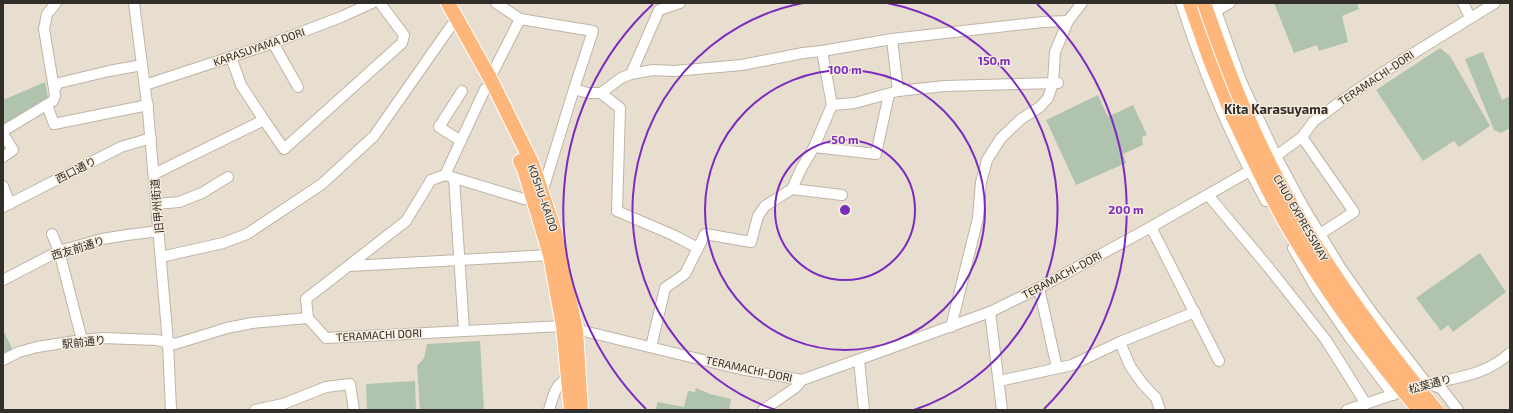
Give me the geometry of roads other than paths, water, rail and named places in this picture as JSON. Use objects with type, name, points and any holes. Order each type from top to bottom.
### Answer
[{"type":"highway","name":"KOSHU-KAIDO","points":[[439,3],[451,26],[487,84]]},
{"type":"highway","name":"KOSHU-KAIDO","points":[[448,3],[487,84],[524,169],[555,232],[581,410]]},
{"type":"highway","name":"CHUO EXPRESSWAY","points":[[1190,3],[1210,60],[1233,118],[1262,179],[1291,231],[1352,325],[1419,410]]},
{"type":"highway","name":"CHUO EXPRESSWAY","points":[[1204,3],[1246,115],[1275,174],[1303,225],[1331,270],[1364,317],[1436,410]]},
{"type":"highway","name":"KOSHU-KAIDO","points":[[538,196],[550,255],[570,328],[569,378],[571,410]]},
{"type":"street","points":[[3,131],[53,101],[55,96],[44,29],[47,14],[56,3]]},
{"type":"street","name":"旧甲州街道","points":[[134,3],[148,105],[159,231],[168,343],[168,409]]},
{"type":"street","name":"KARASUYAMA DORI","points":[[145,85],[273,43],[341,17],[372,3]]},
{"type":"street","points":[[231,57],[241,85],[284,149],[402,43],[404,35],[380,3]]},
{"type":"street","points":[[168,343],[175,344],[227,328],[252,323],[308,318],[306,299],[406,221],[432,180],[450,176],[524,199],[538,196],[594,31],[520,19],[496,3]]},
{"type":"street","points":[[631,74],[659,10],[676,3]]},
{"type":"street","points":[[950,327],[978,218],[981,182],[986,160],[1001,138],[1021,119],[1040,107],[1048,98],[1056,83],[1055,52],[1068,21],[1082,3]]},
{"type":"street","points":[[1181,3],[1205,74],[1250,172],[1317,290],[1350,338],[1393,395]]},
{"type":"street","points":[[1230,3],[1216,7],[1241,81],[1276,156],[1340,267],[1373,314],[1427,384],[1441,388],[1458,410]]},
{"type":"street","points":[[1463,3],[1470,17]]},
{"type":"street","name":"TERAMACHI-DORI","points":[[570,328],[740,369],[802,380],[859,360],[910,340],[990,312],[1039,288],[1250,172],[1276,156],[1302,137],[1314,121],[1351,94],[1470,17],[1495,3]]},
{"type":"street","points":[[464,330],[459,261],[450,176],[461,141],[487,84],[520,19]]},
{"type":"street","points":[[574,89],[588,93],[601,93],[621,78],[631,74],[653,70],[674,71],[742,65],[803,53],[892,39],[1043,22],[1068,21]]},
{"type":"street","points":[[161,257],[223,243],[247,234],[322,184],[374,136],[451,26]]},
{"type":"street","points":[[814,147],[876,154],[894,92],[892,39]]},
{"type":"street","points":[[273,43],[298,87]]},
{"type":"street","points":[[652,347],[665,288],[685,274],[705,234],[751,242],[758,216],[765,206],[792,189],[801,169],[814,147],[832,105],[822,51]]},
{"type":"street","points":[[54,89],[58,82],[142,65]]},
{"type":"street","points":[[832,105],[855,103],[894,92],[945,86],[1056,83]]},
{"type":"street","points":[[461,141],[439,127],[462,91]]},
{"type":"street","points":[[601,93],[620,108],[616,211],[673,235],[698,248]]},
{"type":"street","points":[[47,105],[54,124],[148,105]]},
{"type":"street","points":[[154,174],[264,120]]},
{"type":"street","points":[[3,134],[13,150],[3,158]]},
{"type":"street","points":[[1302,137],[1354,212],[1320,234]]},
{"type":"street","name":"西口通り","points":[[7,206],[121,147],[151,138]]},
{"type":"street","points":[[156,204],[179,202],[202,193],[228,177]]},
{"type":"street","points":[[3,186],[7,206]]},
{"type":"street","points":[[792,189],[842,195]]},
{"type":"street","points":[[1208,195],[1269,268],[1326,340],[1366,404]]},
{"type":"street","points":[[1151,227],[1219,361]]},
{"type":"street","name":"西友前通り","points":[[3,280],[59,252],[127,234],[159,231]]},
{"type":"street","points":[[52,234],[59,252],[82,340]]},
{"type":"street","points":[[349,266],[550,255]]},
{"type":"street","points":[[1039,288],[1056,368]]},
{"type":"street","points":[[990,312],[1002,410]]},
{"type":"street","points":[[998,381],[1072,365],[1120,342],[1195,312]]},
{"type":"street","name":"TERAMACHI DORI","points":[[308,318],[326,338],[464,330],[570,328]]},
{"type":"street","name":"駅前通り","points":[[3,360],[19,352],[37,347],[82,340],[104,338],[156,340],[168,343]]},
{"type":"street","points":[[1120,342],[1130,366],[1142,383],[1156,398],[1160,410]]},
{"type":"street","name":"松葉通り","points":[[1347,410],[1427,384],[1483,371],[1501,361],[1510,353]]},
{"type":"street","points":[[859,360],[864,410]]},
{"type":"street","points":[[549,410],[556,389],[562,382],[569,378]]},
{"type":"street","points":[[763,410],[796,388],[802,380]]},
{"type":"street","points":[[255,410],[284,404],[326,387],[350,384],[354,410]]},
{"type":"district","name":"Kita Karasuyama","points":[[1276,109]]}]
